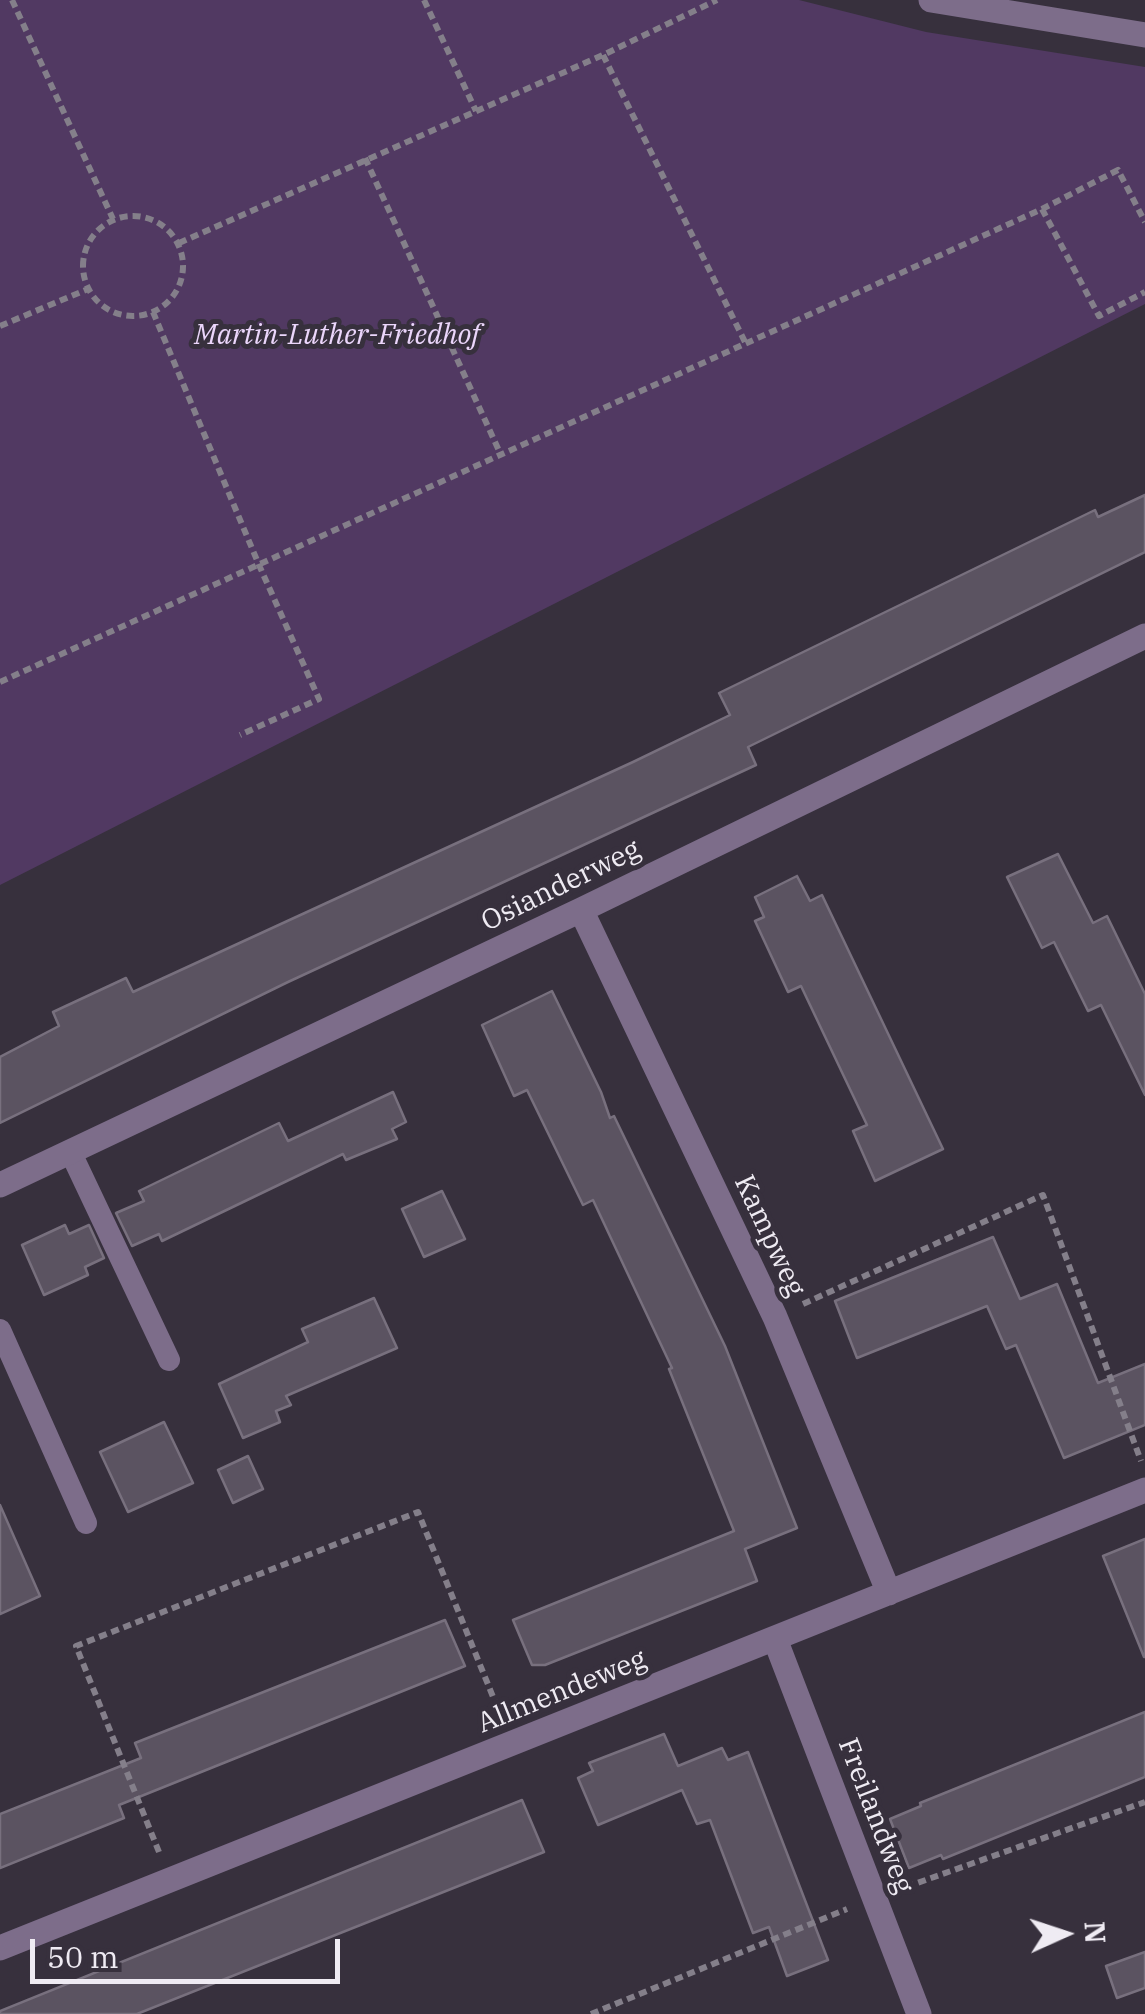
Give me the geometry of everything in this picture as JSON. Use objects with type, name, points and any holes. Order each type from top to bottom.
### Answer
[{"type":"street","points":[[931,0],[1145,35]]},
{"type":"street","name":"Osianderweg","points":[[0,1184],[581,910],[1145,636]]},
{"type":"street","name":"Kampweg","points":[[581,910],[775,1317],[890,1594]]},
{"type":"street","name":"Allmendeweg","points":[[0,1948],[1145,1490]]},
{"type":"street","name":"Freilandweg","points":[[774,1639],[919,2014]]},
{"type":"lane","points":[[70,1151],[169,1360]]},
{"type":"lane","points":[[0,1330],[86,1522]]},
{"type":"path","points":[[12,0],[113,218]]},
{"type":"path","points":[[424,0],[476,111]]},
{"type":"path","points":[[178,243],[717,0]]},
{"type":"path","points":[[602,55],[746,344]]},
{"type":"path","points":[[364,158],[501,455]]},
{"type":"path","points":[[0,682],[1042,209],[1118,170],[1145,222]]},
{"type":"path","points":[[1042,209],[1099,316],[1145,292]]},
{"type":"path","points":[[143,216],[170,231],[178,243],[183,259],[177,291],[153,312],[123,316],[97,301],[88,289],[83,256],[99,227],[113,218],[143,216]]},
{"type":"path","points":[[0,326],[88,289]]},
{"type":"path","points":[[153,312],[319,699],[240,735]]},
{"type":"path","points":[[775,1317],[1043,1195],[1145,1472]]},
{"type":"path","points":[[171,1882],[76,1646],[418,1512],[512,1744]]},
{"type":"path","points":[[592,2014],[874,1898],[1145,1802]]},
{"type":"green space","name":"Martin-Luther-Friedhof","points":[[0,0],[799,0],[926,32],[1145,67],[1145,304],[0,885]]},
{"type":"building","points":[[1145,495],[1145,552],[748,747],[756,765],[288,982],[0,1123],[0,1057],[59,1026],[53,1012],[126,978],[133,992],[633,762],[730,715],[719,693],[1095,510],[1098,517]]},
{"type":"building","points":[[1058,854],[1093,923],[1107,916],[1145,994],[1145,1095],[1101,1005],[1088,1011],[1054,942],[1042,948],[1007,877]]},
{"type":"building","points":[[797,876],[810,901],[822,895],[943,1149],[875,1181],[853,1131],[867,1125],[801,986],[788,992],[755,921],[764,917],[755,897]]},
{"type":"building","points":[[552,991],[610,1118],[614,1116],[725,1346],[797,1528],[745,1549],[757,1581],[545,1665],[532,1665],[513,1620],[734,1531],[669,1369],[672,1368],[593,1200],[583,1205],[527,1090],[514,1096],[482,1025]]},
{"type":"building","points":[[393,1092],[406,1122],[392,1129],[397,1139],[346,1160],[343,1154],[162,1241],[159,1234],[132,1246],[116,1213],[144,1201],[139,1191],[279,1123],[288,1141]]},
{"type":"building","points":[[442,1191],[465,1239],[424,1257],[402,1209]]},
{"type":"building","points":[[65,1225],[69,1234],[89,1225],[104,1258],[85,1267],[88,1275],[44,1295],[22,1245]]},
{"type":"building","points":[[993,1237],[1020,1299],[1057,1284],[1098,1383],[1145,1364],[1145,1425],[1064,1458],[1016,1345],[1006,1349],[987,1306],[857,1358],[835,1301]]},
{"type":"building","points":[[374,1298],[397,1348],[286,1396],[291,1405],[276,1411],[280,1422],[243,1438],[219,1384],[308,1342],[302,1329]]},
{"type":"building","points":[[164,1422],[193,1483],[128,1512],[100,1452]]},
{"type":"building","points":[[248,1456],[263,1489],[233,1503],[218,1470]]},
{"type":"building","points":[[0,1505],[40,1596],[0,1614]]},
{"type":"building","points":[[1145,1539],[1145,1657],[1144,1657],[1103,1556]]},
{"type":"building","points":[[445,1620],[465,1666],[119,1805],[124,1818],[0,1868],[0,1814],[141,1758],[135,1743]]},
{"type":"building","points":[[1145,1712],[1145,1777],[943,1859],[941,1855],[909,1868],[890,1819],[921,1806],[920,1803]]},
{"type":"building","points":[[664,1734],[678,1766],[722,1748],[728,1760],[748,1752],[828,1960],[787,1976],[769,1927],[753,1933],[710,1820],[697,1824],[682,1790],[598,1825],[578,1778],[593,1771],[589,1763]]},
{"type":"building","points":[[522,1800],[544,1852],[137,2014],[0,2014],[0,2011]]},
{"type":"building","points":[[1145,1952],[1145,1988],[1117,1998],[1106,1966]]}]
